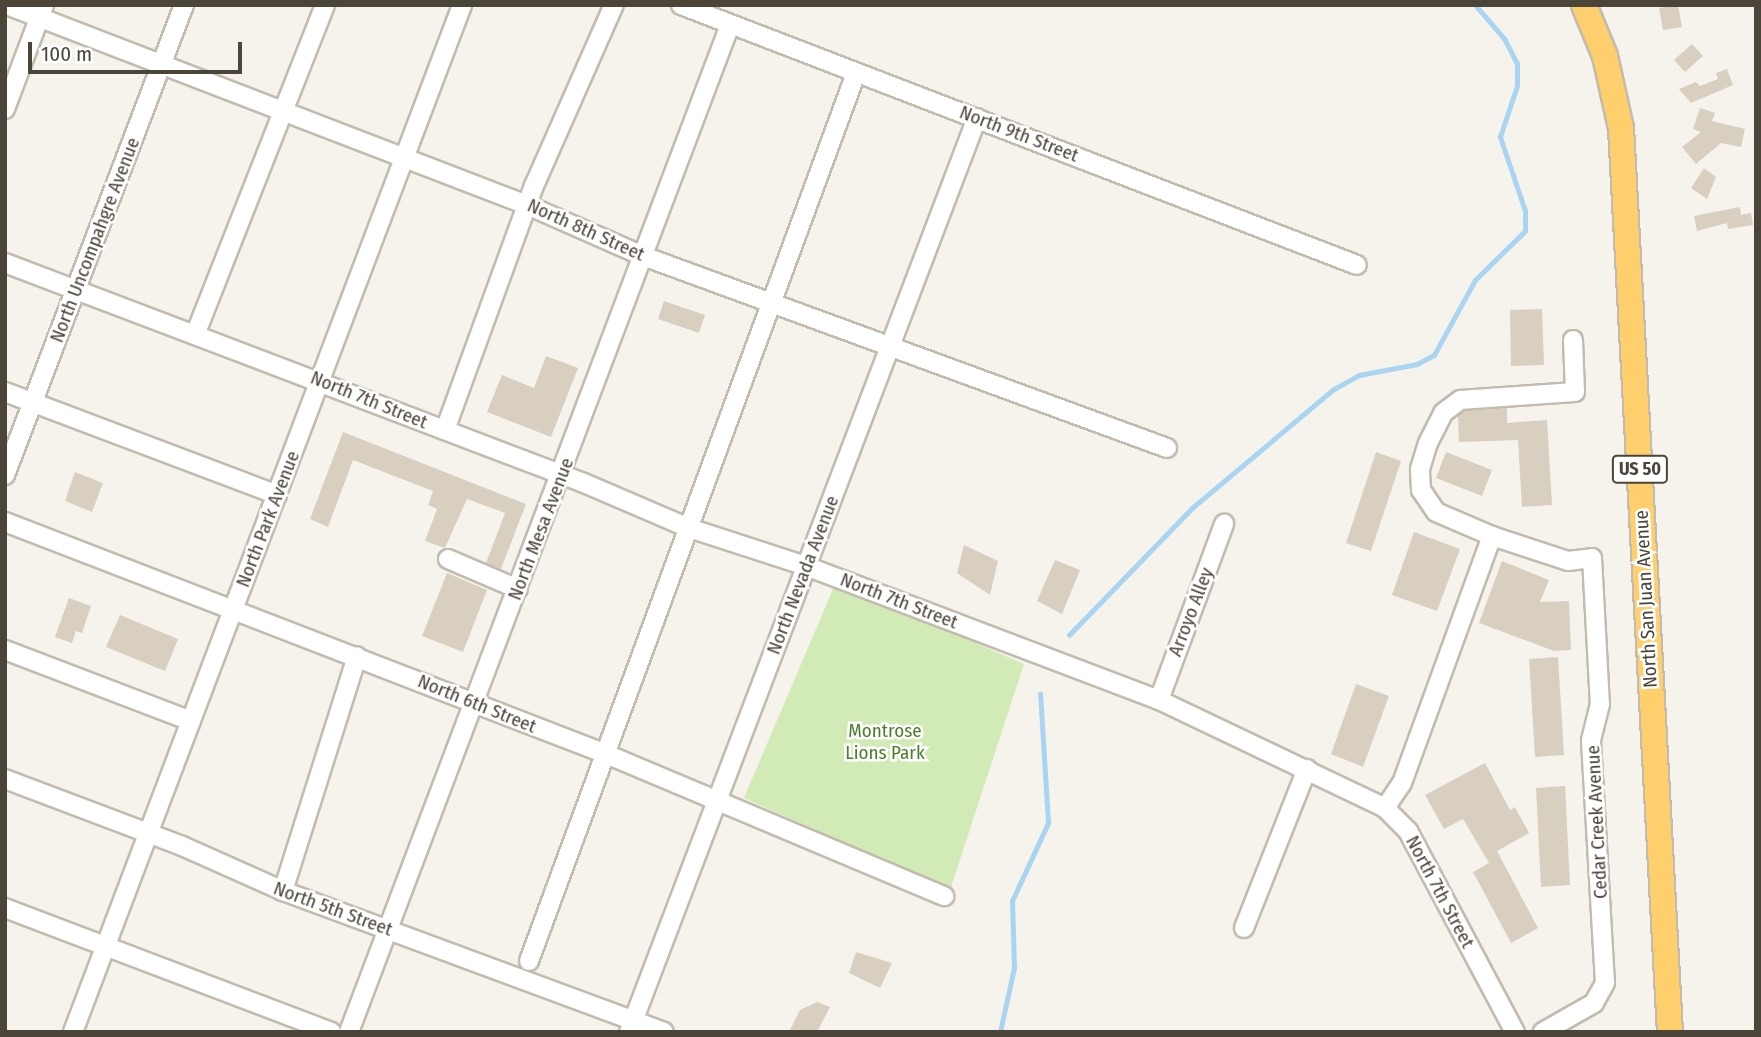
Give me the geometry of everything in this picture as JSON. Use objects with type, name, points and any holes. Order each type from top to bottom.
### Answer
[{"type":"highway","name":"North San Juan Avenue","points":[[1584,5],[1611,78],[1622,128],[1670,1032]]},
{"type":"street","name":"North 8th Street","points":[[7,5],[42,11],[162,64],[527,205],[643,256],[1167,448]]},
{"type":"street","name":"North Uncompahgre Avenue","points":[[5,475],[184,5]]},
{"type":"street","points":[[195,335],[325,5]]},
{"type":"street","name":"North Park Avenue","points":[[73,1032],[462,5]]},
{"type":"street","points":[[445,430],[527,205],[614,5]]},
{"type":"street","name":"North 9th Street","points":[[681,5],[1357,265]]},
{"type":"street","points":[[5,109],[42,11]]},
{"type":"street","name":"North Mesa Avenue","points":[[349,1032],[562,475],[730,25]]},
{"type":"street","points":[[529,961],[856,73]]},
{"type":"street","name":"North Nevada Avenue","points":[[632,1026],[977,118]]},
{"type":"street","name":"North 7th Street","points":[[5,263],[321,381],[562,475],[689,528],[806,566],[1159,700],[1385,808],[1408,831],[1515,1032]]},
{"type":"street","name":"Cedar Creek Avenue","points":[[1543,1032],[1594,1003],[1605,983],[1591,741],[1600,704],[1592,558],[1568,561],[1492,537],[1436,512],[1422,490],[1420,469],[1428,443],[1443,413],[1460,400],[1575,392],[1573,340]]},
{"type":"street","points":[[5,392],[277,495]]},
{"type":"street","name":"North 6th Street","points":[[5,522],[234,607],[606,754],[716,804],[944,896]]},
{"type":"street","name":"Arroyo Alley","points":[[1159,700],[1224,524]]},
{"type":"street","points":[[1385,808],[1402,783],[1492,537]]},
{"type":"street","points":[[448,559],[518,589]]},
{"type":"street","points":[[5,650],[191,720]]},
{"type":"street","points":[[283,891],[357,656]]},
{"type":"street","points":[[1244,928],[1307,769]]},
{"type":"street","name":"North 5th Street","points":[[5,779],[148,834],[283,891],[388,929],[632,1026],[664,1032]]},
{"type":"street","points":[[5,908],[331,1032]]},
{"type":"green space","name":"Montrose Lions Park","points":[[836,582],[1024,664],[950,890],[744,798]]},
{"type":"building","points":[[1678,5],[1682,27],[1663,30],[1659,8]]},
{"type":"building","points":[[1692,44],[1703,56],[1685,72],[1674,60]]},
{"type":"building","points":[[1727,69],[1733,85],[1691,103],[1679,89],[1696,82],[1700,86],[1718,79],[1716,73]]},
{"type":"building","points":[[1700,108],[1715,113],[1712,121],[1745,129],[1741,147],[1721,143],[1696,164],[1682,147],[1701,132],[1693,129]]},
{"type":"building","points":[[1704,168],[1716,177],[1707,199],[1691,188]]},
{"type":"building","points":[[1740,207],[1741,215],[1751,213],[1753,225],[1728,229],[1727,223],[1697,231],[1694,216]]},
{"type":"building","points":[[664,301],[705,315],[699,333],[658,319]]},
{"type":"building","points":[[1542,309],[1544,365],[1511,366],[1510,310]]},
{"type":"building","points":[[546,356],[578,368],[551,437],[487,412],[502,375],[534,388]]},
{"type":"building","points":[[1507,408],[1507,423],[1547,420],[1552,505],[1522,507],[1518,440],[1459,442],[1458,416],[1464,411]]},
{"type":"building","points":[[343,432],[526,504],[501,569],[486,563],[505,513],[467,499],[445,548],[425,541],[437,509],[428,505],[433,491],[353,460],[328,527],[310,519]]},
{"type":"building","points":[[1376,452],[1401,461],[1371,551],[1346,543]]},
{"type":"building","points":[[1446,452],[1492,470],[1482,496],[1436,478]]},
{"type":"building","points":[[75,472],[103,483],[92,512],[65,501]]},
{"type":"building","points":[[1414,532],[1460,549],[1437,611],[1392,595]]},
{"type":"building","points":[[964,545],[998,561],[990,595],[957,573]]},
{"type":"building","points":[[1055,560],[1080,570],[1062,614],[1037,601]]},
{"type":"building","points":[[1502,561],[1549,580],[1540,602],[1569,601],[1571,650],[1554,651],[1479,623]]},
{"type":"building","points":[[447,573],[487,590],[463,652],[422,636]]},
{"type":"building","points":[[69,598],[91,606],[82,633],[76,631],[72,643],[55,637]]},
{"type":"building","points":[[120,615],[178,639],[165,671],[106,647]]},
{"type":"building","points":[[1558,657],[1564,755],[1535,757],[1529,659]]},
{"type":"building","points":[[1356,684],[1389,696],[1363,767],[1331,754]]},
{"type":"building","points":[[1485,763],[1510,810],[1515,807],[1529,833],[1497,851],[1538,928],[1511,943],[1473,872],[1489,863],[1463,819],[1444,829],[1425,795]]},
{"type":"building","points":[[1565,786],[1570,885],[1541,887],[1536,788]]},
{"type":"building","points":[[856,952],[892,963],[880,988],[849,973]]},
{"type":"building","points":[[817,1002],[830,1007],[817,1032],[789,1032],[800,1010]]},
{"type":"waterway","points":[[1069,635],[1192,508],[1334,389],[1359,375],[1417,364],[1434,355],[1475,280],[1525,231],[1525,211],[1500,137],[1517,86],[1517,64],[1505,40],[1475,5]]},
{"type":"waterway","points":[[1000,1032],[1014,968],[1012,901],[1048,823],[1040,694]]}]
